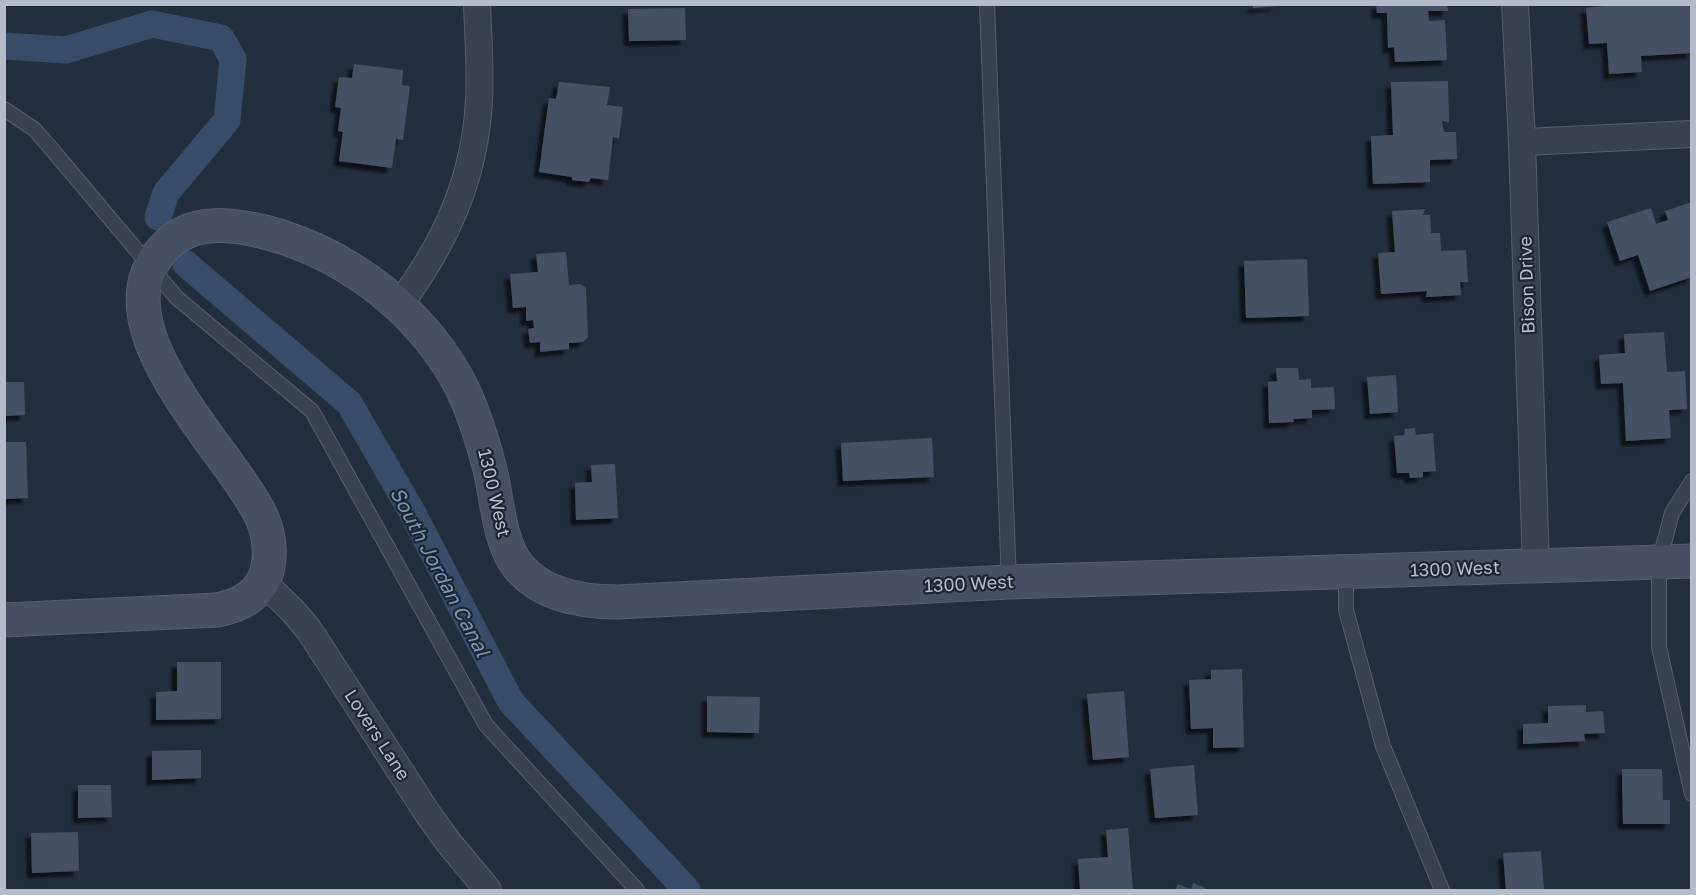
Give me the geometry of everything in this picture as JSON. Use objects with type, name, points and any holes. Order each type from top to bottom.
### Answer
[{"type":"street","points":[[399,305],[433,256],[458,204],[466,178],[473,150],[479,99],[477,4]]},
{"type":"street","name":"Bison Drive","points":[[1515,4],[1522,142],[1536,566]]},
{"type":"street","points":[[1522,142],[1692,134]]},
{"type":"street","name":"1300 West","points":[[263,582],[267,571],[269,549],[264,521],[176,390],[148,332],[144,313],[144,293],[154,260],[171,240],[193,229],[217,226],[255,230],[285,238],[339,263],[377,287],[399,305],[438,350],[456,376],[488,462],[502,532],[512,557],[529,577],[549,589],[572,598],[595,602],[618,602],[1009,582],[1692,561]]},
{"type":"street","points":[[4,620],[217,610],[228,608],[248,598],[263,582]]},
{"type":"street","name":"Lovers Lane","points":[[263,582],[294,611],[309,630],[428,814],[488,891]]},
{"type":"lane","points":[[987,4],[1009,582]]},
{"type":"lane","points":[[4,109],[34,129],[177,298],[312,411],[486,725],[637,891]]},
{"type":"lane","points":[[1692,481],[1672,513],[1659,562],[1659,647],[1692,794]]},
{"type":"lane","points":[[1346,573],[1346,610],[1383,747],[1442,891]]},
{"type":"building","points":[[1253,4],[1277,4],[1277,6],[1253,8]]},
{"type":"building","points":[[1376,4],[1447,4],[1448,11],[1428,11],[1429,21],[1445,20],[1447,60],[1395,62],[1394,47],[1388,48],[1387,13],[1377,13]]},
{"type":"building","points":[[1624,4],[1691,4],[1692,53],[1641,56],[1642,72],[1609,74],[1607,43],[1589,44],[1586,8]]},
{"type":"building","points":[[685,8],[686,40],[629,41],[628,9]]},
{"type":"building","points":[[354,64],[403,70],[402,85],[410,86],[403,140],[396,139],[392,168],[339,161],[343,132],[338,131],[341,108],[335,107],[339,77],[352,78]]},
{"type":"building","points":[[1448,81],[1449,122],[1442,121],[1444,132],[1456,132],[1457,159],[1430,160],[1430,182],[1373,184],[1371,136],[1393,135],[1391,82]]},
{"type":"building","points":[[559,82],[610,87],[607,105],[623,107],[619,138],[613,137],[608,180],[591,178],[589,182],[539,172],[549,98],[556,99]]},
{"type":"building","points":[[1692,202],[1692,277],[1650,291],[1638,255],[1620,261],[1607,222],[1651,208],[1656,224],[1668,220],[1665,211]]},
{"type":"building","points":[[1425,209],[1423,215],[1430,215],[1431,233],[1440,233],[1441,251],[1466,250],[1468,282],[1460,282],[1461,295],[1426,297],[1427,291],[1381,294],[1378,253],[1395,252],[1392,211]]},
{"type":"building","points":[[566,252],[569,285],[580,284],[586,288],[588,337],[583,342],[569,343],[569,349],[540,352],[540,342],[530,343],[528,329],[534,328],[533,320],[526,321],[526,307],[513,308],[510,274],[538,272],[536,254]]},
{"type":"building","points":[[1307,259],[1309,316],[1246,318],[1244,261]]},
{"type":"building","points":[[1664,332],[1667,372],[1685,371],[1687,409],[1669,410],[1671,438],[1626,441],[1623,383],[1601,384],[1599,355],[1625,353],[1624,334]]},
{"type":"building","points":[[1276,368],[1298,368],[1299,380],[1311,379],[1311,388],[1334,387],[1335,409],[1312,410],[1312,418],[1293,419],[1294,422],[1269,423],[1268,382],[1277,381]]},
{"type":"building","points":[[1396,375],[1398,412],[1370,414],[1367,377]]},
{"type":"building","points":[[4,382],[24,382],[25,415],[4,416]]},
{"type":"building","points":[[1415,428],[1416,435],[1433,433],[1436,471],[1423,472],[1423,477],[1410,478],[1409,473],[1397,473],[1394,436],[1404,435],[1405,429]]},
{"type":"building","points":[[932,438],[934,477],[843,481],[841,443]]},
{"type":"building","points":[[4,442],[26,442],[28,498],[4,499]]},
{"type":"building","points":[[615,464],[618,518],[576,520],[575,483],[592,482],[591,465]]},
{"type":"building","points":[[177,662],[221,662],[221,719],[156,720],[156,692],[177,691]]},
{"type":"building","points":[[1242,669],[1244,747],[1213,748],[1213,728],[1191,729],[1189,680],[1211,679],[1211,670]]},
{"type":"building","points":[[1124,691],[1129,757],[1093,760],[1087,694]]},
{"type":"building","points":[[707,696],[760,697],[759,733],[707,732]]},
{"type":"building","points":[[1586,705],[1586,712],[1603,711],[1605,733],[1584,734],[1585,741],[1523,744],[1523,724],[1548,723],[1548,706]]},
{"type":"building","points":[[201,750],[201,778],[152,780],[152,751]]},
{"type":"building","points":[[1194,765],[1198,815],[1155,818],[1150,769]]},
{"type":"building","points":[[1622,769],[1662,769],[1663,800],[1670,800],[1670,824],[1623,824]]},
{"type":"building","points":[[78,785],[111,785],[112,817],[78,818]]},
{"type":"building","points":[[1128,828],[1133,890],[1080,890],[1078,859],[1108,857],[1106,830]]},
{"type":"building","points":[[78,832],[79,871],[32,873],[31,833]]},
{"type":"building","points":[[1541,851],[1544,890],[1506,890],[1503,853]]},
{"type":"building","points":[[1193,883],[1205,888],[1204,890],[1175,890],[1178,884],[1191,889]]},
{"type":"waterway","name":"South Jordan Canal","points":[[4,46],[66,50],[152,24],[221,38],[233,59],[227,120],[166,193],[158,217]]},
{"type":"waterway","name":"South Jordan Canal","points":[[186,264],[349,403],[411,510],[511,702],[687,890]]}]
